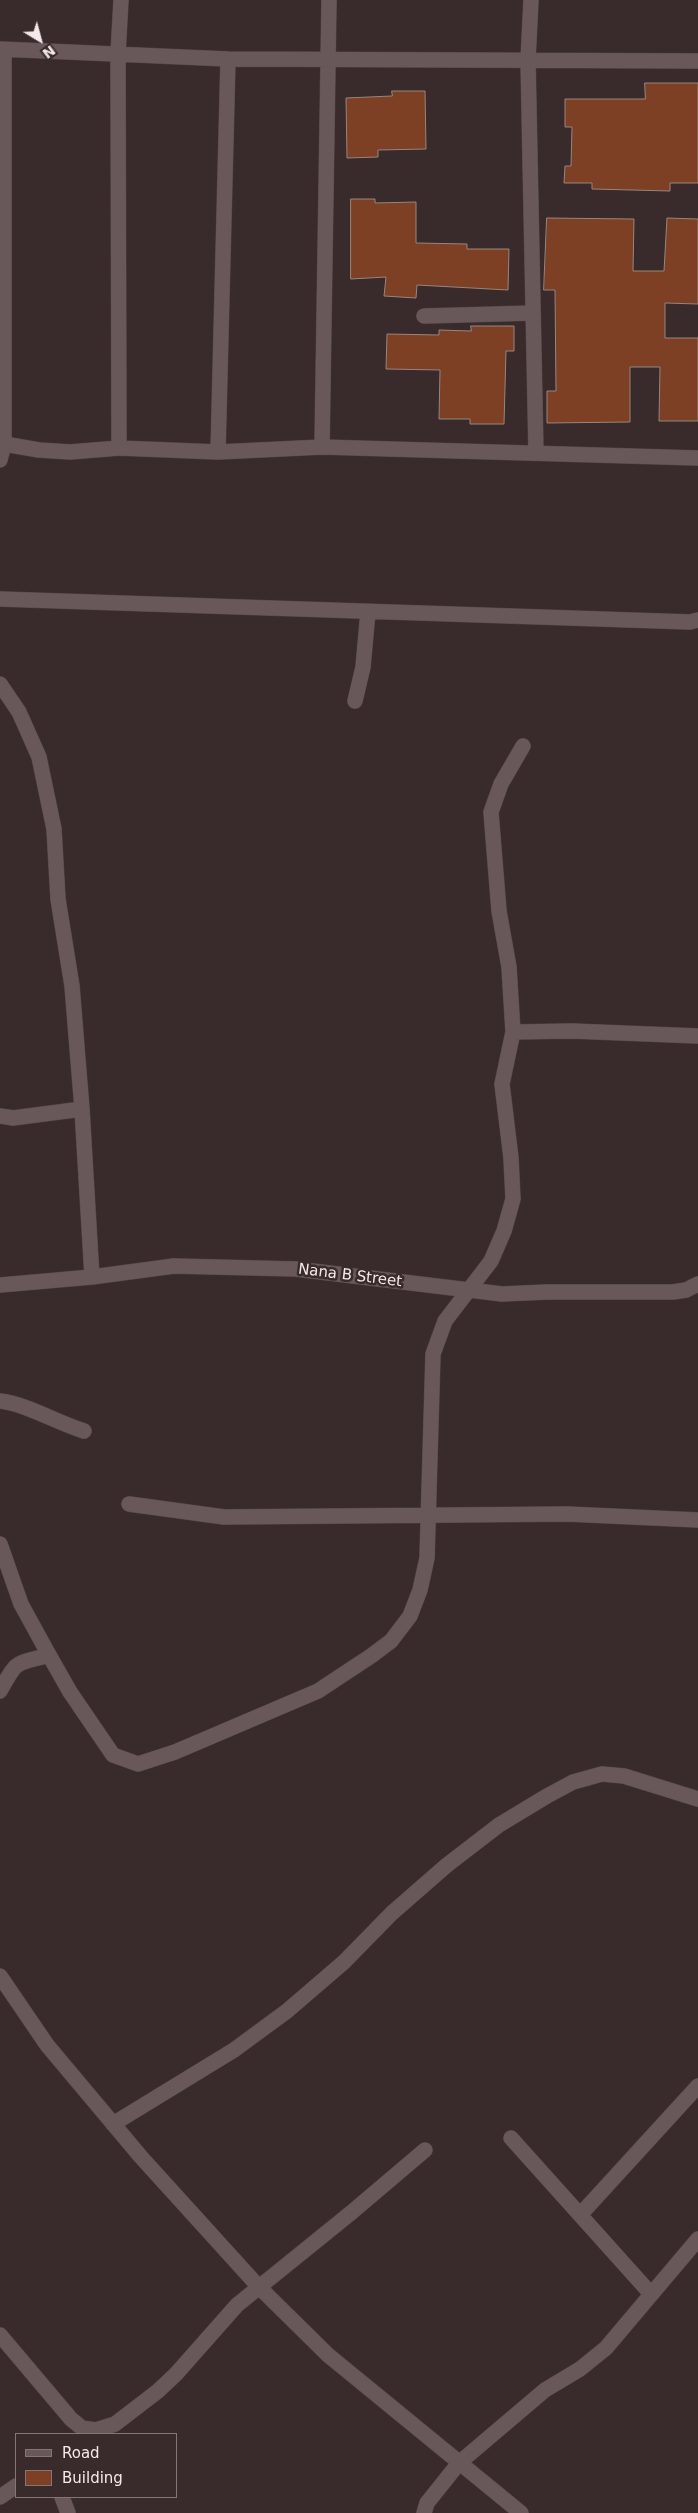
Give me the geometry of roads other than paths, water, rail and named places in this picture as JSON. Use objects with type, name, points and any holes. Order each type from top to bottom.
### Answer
[{"type":"street","points":[[119,448],[118,54],[121,0]]},
{"type":"street","points":[[322,447],[329,0]]},
{"type":"street","points":[[531,0],[528,60],[536,453]]},
{"type":"street","points":[[0,460],[4,444],[2,50],[328,61],[698,61]]},
{"type":"street","points":[[218,452],[228,59]]},
{"type":"street","points":[[424,316],[533,313]]},
{"type":"street","points":[[4,444],[39,450],[70,452],[119,448],[218,452],[322,447],[698,458]]},
{"type":"street","points":[[0,599],[680,622],[698,620]]},
{"type":"street","points":[[355,701],[363,668],[368,612]]},
{"type":"street","points":[[0,684],[19,712],[39,757],[54,830],[58,899],[72,986],[82,1109],[92,1277]]},
{"type":"street","points":[[0,1544],[21,1604],[70,1692],[113,1755],[138,1764],[175,1752],[318,1691],[391,1641],[410,1616],[420,1590],[427,1558],[433,1354],[445,1321],[491,1261],[504,1231],[513,1199],[511,1158],[502,1084],[513,1032],[509,967],[499,911],[492,812],[502,784],[524,746]]},
{"type":"street","points":[[513,1032],[572,1031],[698,1036]]},
{"type":"street","points":[[0,1116],[31,1116],[82,1109]]},
{"type":"street","name":"Nana B Street","points":[[0,1285],[92,1277],[174,1266],[296,1269],[502,1294],[673,1292],[686,1290],[698,1284]]},
{"type":"street","points":[[0,1402],[19,1404],[61,1424],[84,1431]]},
{"type":"street","points":[[129,1504],[224,1517],[567,1514],[698,1520]]},
{"type":"street","points":[[0,1691],[10,1670],[21,1662],[49,1655]]},
{"type":"street","points":[[113,2124],[234,2050],[287,2011],[344,1962],[392,1913],[448,1865],[499,1825],[572,1782],[602,1774],[624,1776],[698,1799]]},
{"type":"street","points":[[0,1976],[47,2044],[113,2124],[258,2286],[328,2355],[521,2513]]},
{"type":"street","points":[[580,2215],[698,2086]]},
{"type":"street","points":[[511,2138],[651,2294]]},
{"type":"street","points":[[0,2336],[71,2419],[79,2431],[96,2430],[115,2424],[158,2391],[176,2374],[237,2305],[258,2286],[352,2212],[425,2150]]},
{"type":"street","points":[[424,2513],[428,2503],[459,2463],[545,2390],[580,2369],[606,2348],[698,2238]]},
{"type":"street","points":[[0,2497],[15,2487]]},
{"type":"street","points":[[62,2498],[68,2513]]}]
